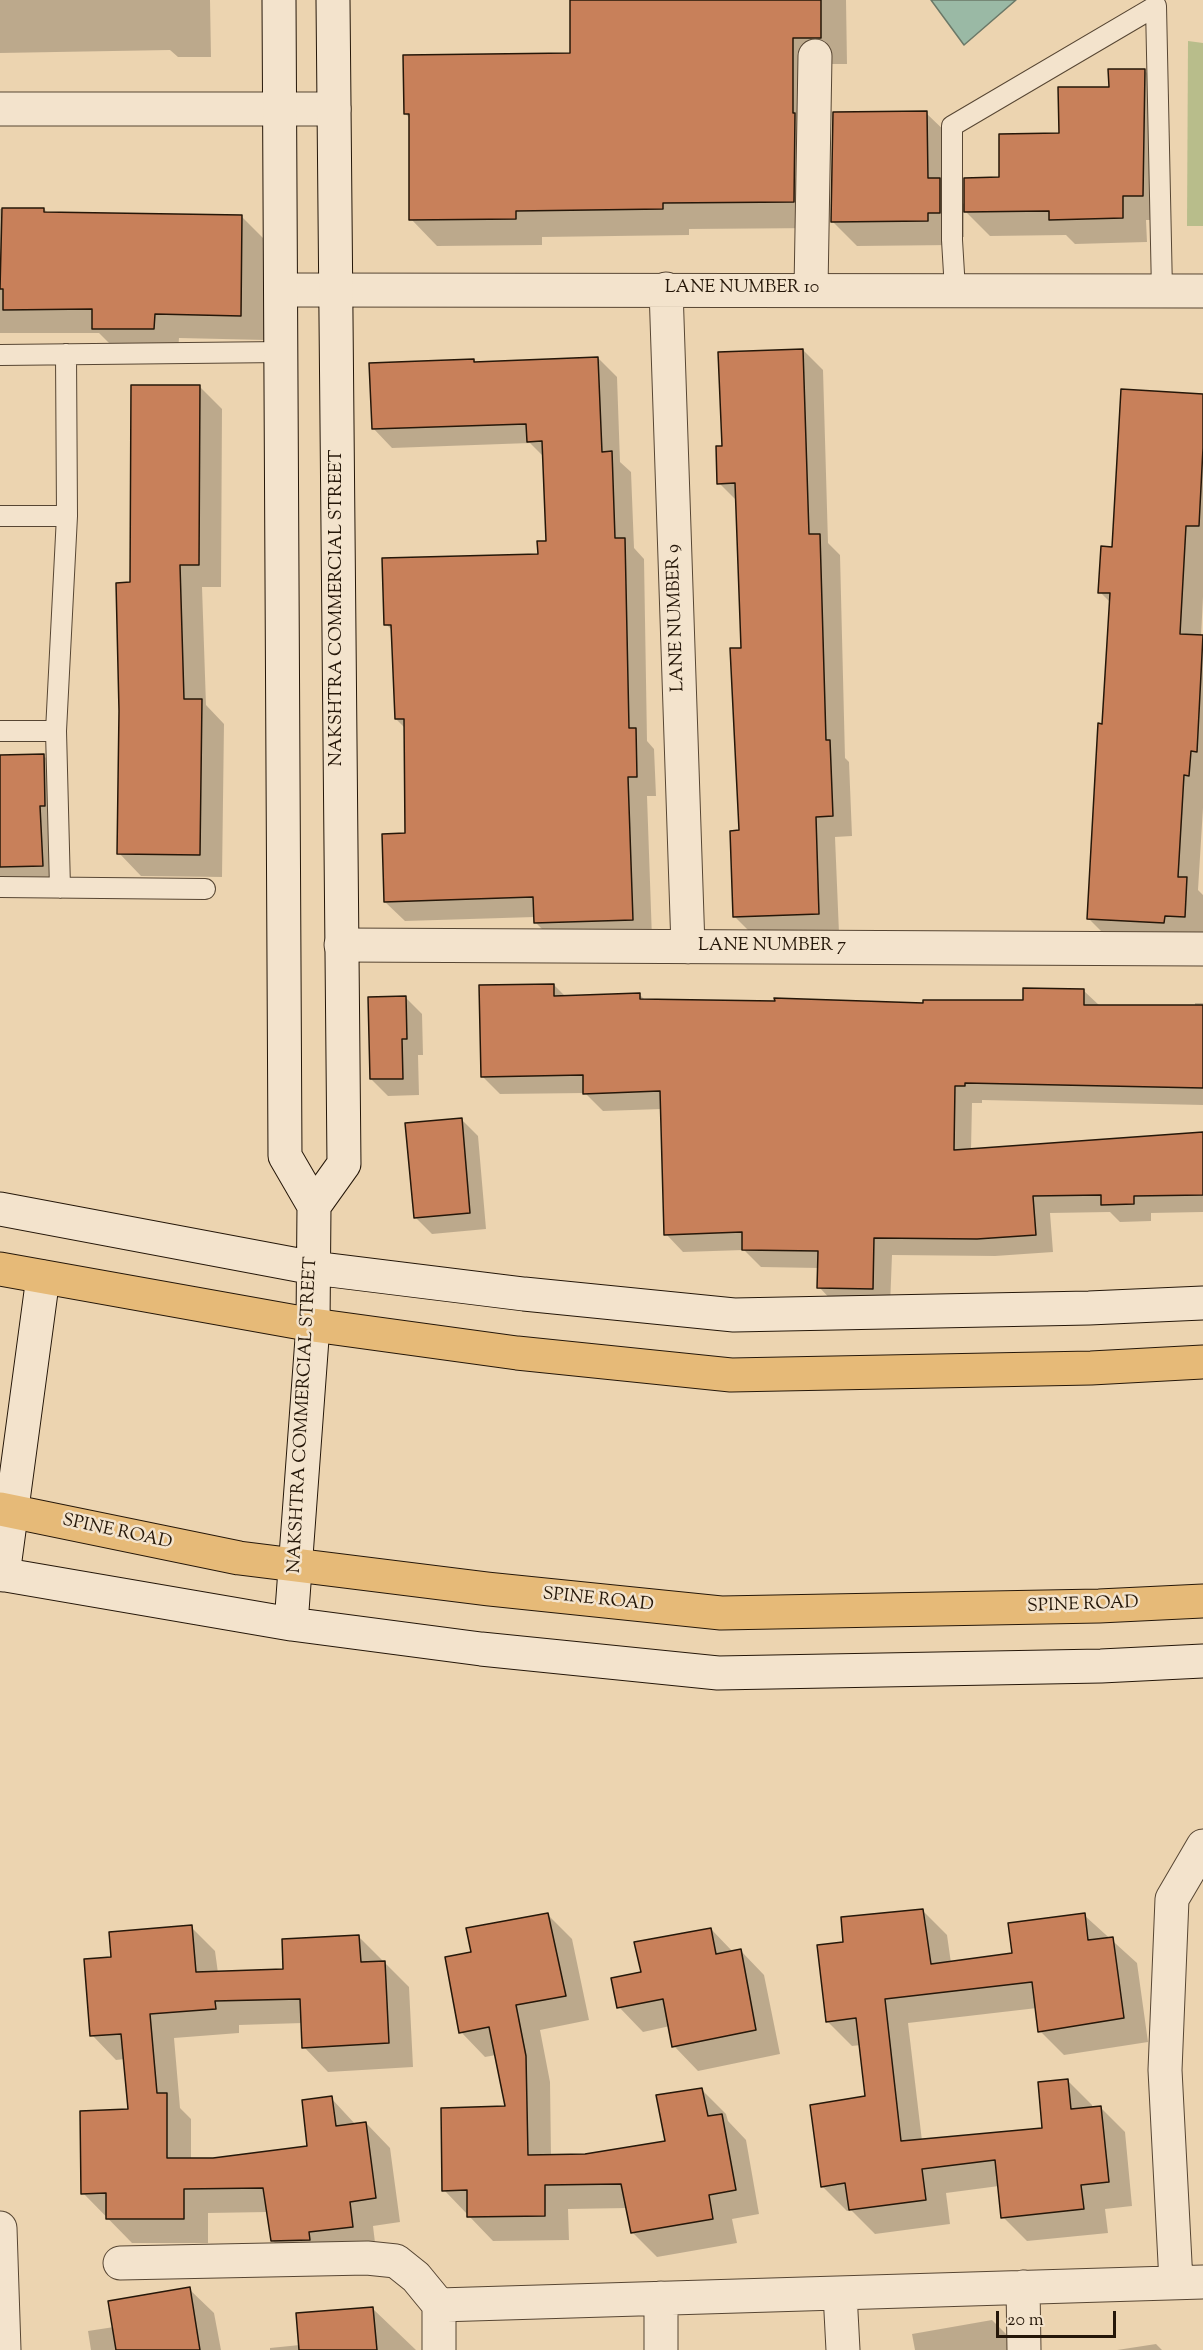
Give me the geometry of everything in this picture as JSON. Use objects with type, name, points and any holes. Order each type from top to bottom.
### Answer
[{"type":"main road","points":[[0,1269],[313,1325],[517,1353],[731,1375],[1091,1368],[1203,1362]]},
{"type":"main road","name":"SPINE ROAD","points":[[6,1510],[239,1558],[488,1589],[721,1613],[1099,1606],[1203,1601]]},
{"type":"street","points":[[279,0],[285,1156],[314,1206]]},
{"type":"street","name":"NAKSHTRA COMMERCIAL STREET","points":[[291,1624],[313,1325],[314,1206],[344,1164],[333,0]]},
{"type":"street","points":[[812,289],[815,56]]},
{"type":"street","points":[[0,109],[334,109]]},
{"type":"street","name":"LANE NUMBER 10","points":[[281,290],[1203,291]]},
{"type":"street","name":"LANE NUMBER 9","points":[[666,290],[688,946]]},
{"type":"street","name":"LANE NUMBER 7","points":[[341,945],[1203,949]]},
{"type":"street","points":[[0,1209],[314,1268],[524,1294],[734,1315],[1089,1308],[1203,1303]]},
{"type":"street","points":[[43,1276],[6,1510],[1,1575],[291,1624],[482,1649],[718,1673],[1101,1666],[1203,1661]]},
{"type":"street","points":[[439,2305],[1190,2282],[1165,2070],[1172,1899],[1203,1846]]},
{"type":"street","points":[[0,2228],[4,2350]]},
{"type":"street","points":[[120,2263],[367,2258],[396,2261],[416,2277],[439,2305],[439,2350]]},
{"type":"street","points":[[1023,2287],[1024,2350]]},
{"type":"street","points":[[840,2293],[843,2350]]},
{"type":"street","points":[[661,2298],[661,2350]]},
{"type":"lane","points":[[955,290],[952,126],[1156,6],[1162,291]]},
{"type":"lane","points":[[0,355],[282,352]]},
{"type":"lane","points":[[60,888],[56,731],[67,516],[66,354]]},
{"type":"lane","points":[[0,516],[67,516]]},
{"type":"lane","points":[[0,731],[56,731]]},
{"type":"lane","points":[[0,887],[205,890]]},
{"type":"green space","points":[[1188,41],[1203,43],[1203,226],[1187,226]]},
{"type":"shaded area","points":[[931,0],[1016,0],[964,45]]},
{"type":"building","points":[[570,0],[821,0],[821,38],[793,38],[794,202],[663,203],[663,209],[516,211],[516,219],[409,220],[409,114],[404,114],[403,55],[570,53]]},
{"type":"building","points":[[1108,69],[1145,69],[1143,196],[1123,196],[1123,218],[1049,220],[1049,211],[964,212],[964,178],[999,177],[999,134],[1059,133],[1058,87],[1109,87]]},
{"type":"building","points":[[927,111],[928,178],[940,178],[940,213],[928,213],[928,221],[831,222],[833,112]]},
{"type":"building","points":[[2,208],[44,208],[44,212],[242,215],[241,316],[155,314],[154,329],[92,329],[92,309],[3,310],[3,289],[0,289]]},
{"type":"building","points":[[803,349],[809,534],[820,534],[826,740],[830,740],[833,816],[816,817],[819,914],[733,917],[730,831],[739,830],[730,648],[741,648],[735,483],[717,484],[716,446],[722,446],[718,352]]},
{"type":"building","points":[[598,357],[602,452],[612,451],[615,538],[625,538],[629,728],[636,728],[637,777],[628,777],[633,920],[534,923],[533,897],[384,902],[382,834],[405,833],[404,719],[395,719],[391,625],[384,625],[382,558],[538,554],[537,541],[546,541],[542,441],[527,442],[526,424],[372,429],[369,363]]},
{"type":"building","points":[[131,385],[200,385],[199,565],[180,565],[184,699],[202,699],[200,855],[117,854],[119,711],[116,583],[130,582]]},
{"type":"building","points":[[1121,389],[1203,394],[1199,526],[1186,526],[1180,634],[1203,635],[1197,752],[1191,751],[1189,776],[1184,775],[1178,877],[1187,877],[1185,917],[1165,916],[1164,923],[1087,919],[1098,723],[1102,724],[1110,593],[1098,593],[1101,546],[1112,547]]},
{"type":"building","points":[[44,754],[45,806],[40,806],[43,866],[0,867],[0,755]]},
{"type":"building","points":[[554,984],[554,996],[640,993],[640,999],[775,1001],[774,998],[923,1003],[923,1000],[1023,1000],[1023,988],[1084,989],[1084,1005],[1203,1005],[1203,1088],[965,1083],[965,1086],[955,1086],[954,1150],[1203,1132],[1203,1195],[1134,1196],[1134,1204],[1101,1205],[1101,1195],[1033,1196],[1036,1235],[977,1239],[874,1238],[873,1289],[817,1288],[818,1251],[742,1250],[742,1232],[664,1235],[660,1091],[583,1094],[583,1075],[481,1077],[479,985]]},
{"type":"building","points":[[406,996],[407,1039],[402,1039],[403,1079],[370,1079],[368,997]]},
{"type":"building","points":[[462,1118],[470,1213],[414,1218],[405,1123]]},
{"type":"building","points":[[923,1909],[931,1964],[1012,1953],[1008,1923],[1085,1913],[1088,1940],[1113,1937],[1124,2018],[1038,2032],[1032,1982],[885,1999],[901,2141],[1042,2128],[1038,2082],[1068,2079],[1071,2109],[1101,2106],[1109,2182],[1081,2185],[1084,2209],[1001,2218],[995,2160],[922,2169],[926,2200],[849,2210],[845,2183],[821,2187],[810,2105],[865,2096],[856,2018],[826,2022],[817,1945],[843,1942],[841,1917]]},
{"type":"building","points":[[548,1913],[566,1996],[516,2005],[526,2056],[528,2155],[585,2154],[665,2141],[656,2095],[702,2088],[708,2116],[722,2114],[736,2190],[709,2195],[713,2219],[631,2233],[621,2184],[545,2185],[545,2216],[467,2217],[467,2190],[442,2191],[441,2108],[505,2106],[489,2027],[459,2033],[445,1957],[471,1952],[466,1928]]},
{"type":"building","points":[[192,1925],[196,1972],[283,1969],[282,1939],[359,1935],[361,1962],[385,1961],[389,2043],[302,2048],[300,1999],[215,2001],[216,2009],[150,2014],[157,2093],[167,2093],[167,2158],[213,2158],[307,2146],[302,2100],[332,2096],[336,2126],[366,2122],[376,2198],[350,2202],[353,2227],[309,2232],[310,2240],[271,2241],[263,2188],[184,2189],[184,2219],[106,2219],[106,2193],[81,2194],[80,2111],[128,2109],[121,2034],[90,2036],[84,1959],[111,1957],[109,1932]]},
{"type":"building","points":[[711,1928],[716,1954],[741,1949],[756,2030],[672,2047],[663,1999],[617,2008],[611,1978],[641,1972],[634,1942]]},
{"type":"building","points":[[190,2287],[200,2350],[116,2350],[108,2301]]},
{"type":"building","points":[[373,2307],[377,2350],[299,2350],[296,2313]]}]
